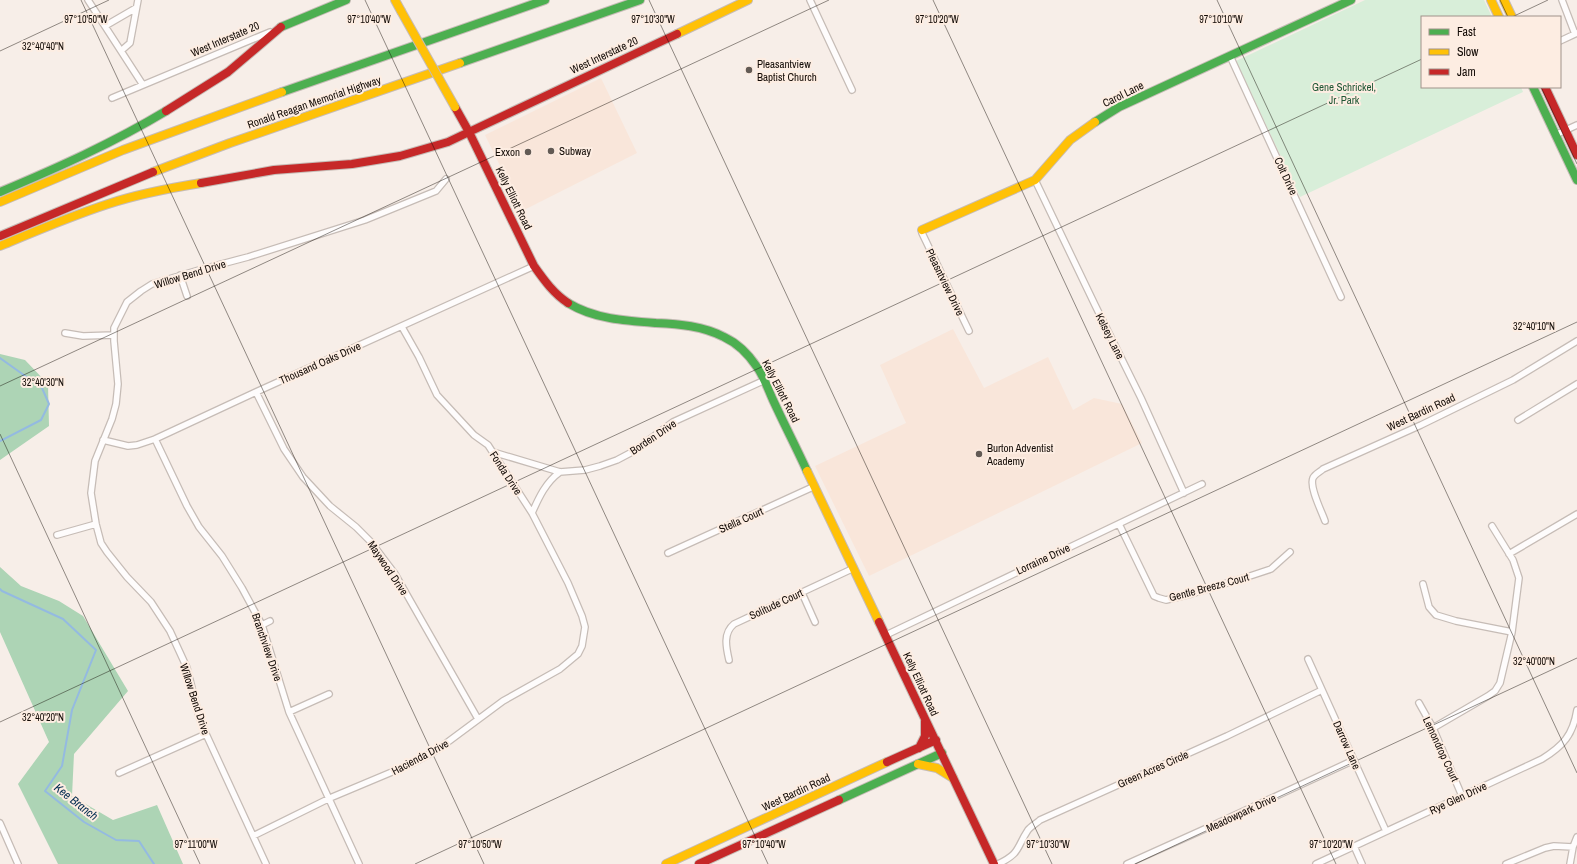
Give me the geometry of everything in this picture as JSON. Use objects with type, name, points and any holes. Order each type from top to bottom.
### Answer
[{"type":"main road","name":"West Interstate 20","points":[[281,27],[346,0]]},
{"type":"main road","name":"Kelly Elliott Road","points":[[395,0],[469,132],[534,266],[552,291],[568,304],[592,315],[618,320],[692,326],[719,334],[746,353],[758,368],[994,864]]},
{"type":"main road","name":"Ronald Reagan Memorial Highway","points":[[0,202],[123,150],[302,85],[545,0]]},
{"type":"main road","name":"Ronald Reagan Memorial Highway","points":[[0,236],[127,182],[230,143],[640,0]]},
{"type":"main road","name":"West Interstate 20","points":[[0,246],[61,220],[118,201],[176,187],[274,170],[352,164],[396,157],[448,142],[748,0]]},
{"type":"main road","name":"Carol Lane","points":[[922,231],[1035,180],[1070,140],[1091,124],[1119,107],[1351,0]]},
{"type":"main road","points":[[1491,0],[1499,16]]},
{"type":"main road","points":[[1504,0],[1512,16]]},
{"type":"main road","points":[[0,192],[86,154],[130,131],[229,71],[268,36],[281,27]]},
{"type":"main road","points":[[1533,88],[1577,180]]},
{"type":"main road","points":[[1545,88],[1577,155]]},
{"type":"main road","points":[[918,748],[925,736],[925,718]]},
{"type":"main road","name":"West Bardin Road","points":[[666,864],[936,740]]},
{"type":"main road","points":[[699,864],[942,753]]},
{"type":"main road","points":[[918,764],[935,766],[942,769],[954,779]]},
{"type":"street","points":[[88,0],[122,50],[143,85]]},
{"type":"street","points":[[122,50],[130,43],[138,0]]},
{"type":"street","points":[[810,0],[852,90]]},
{"type":"street","points":[[1561,41],[1576,34],[1562,0]]},
{"type":"street","points":[[105,26],[136,8]]},
{"type":"street","name":"West Interstate 20","points":[[112,98],[281,27]]},
{"type":"street","name":"Colt Drive","points":[[1230,56],[1341,296]]},
{"type":"street","points":[[1555,134],[1577,125]]},
{"type":"street","name":"Willow Bend Drive","points":[[266,864],[206,734],[199,716],[187,668],[170,631],[151,602],[127,577],[101,543],[91,493],[92,476],[94,461],[112,420],[116,404],[118,384],[114,328],[128,302],[152,284],[248,257],[365,220],[436,191],[446,179]]},
{"type":"street","name":"Kelsey Lane","points":[[1035,180],[1094,305],[1141,398],[1184,493]]},
{"type":"street","name":"Pleasntview Drive","points":[[922,231],[969,331]]},
{"type":"street","name":"Thousand Oaks Drive","points":[[103,440],[128,446],[137,445],[155,439],[534,266]]},
{"type":"street","points":[[180,275],[187,296]]},
{"type":"street","name":"Fonda Drive","points":[[402,326],[419,357],[436,395],[474,434],[488,445],[532,512],[568,583],[582,616],[585,627],[584,635]]},
{"type":"street","points":[[65,333],[83,336],[114,335]]},
{"type":"street","name":"West Bardin Road","points":[[1326,521],[1314,492],[1312,483],[1316,475],[1513,380],[1577,341]]},
{"type":"street","name":"Borden Drive","points":[[492,452],[560,472],[585,470],[617,460],[640,446],[673,422],[765,380]]},
{"type":"street","points":[[1518,420],[1577,384]]},
{"type":"street","name":"Maywood Drive","points":[[256,392],[284,449],[303,477],[330,506],[356,527],[370,541],[395,574],[478,719]]},
{"type":"street","name":"Branchview Drive","points":[[155,439],[187,506],[199,526],[226,563],[256,612],[262,625],[289,712],[330,798],[359,864]]},
{"type":"street","points":[[532,512],[541,492],[553,477],[560,472]]},
{"type":"street","name":"Lorraine Drive","points":[[886,635],[1202,484]]},
{"type":"street","name":"Stella Court","points":[[668,553],[815,486]]},
{"type":"street","points":[[1509,554],[1577,514]]},
{"type":"street","points":[[57,535],[96,524]]},
{"type":"street","name":"Gentle Breeze Court","points":[[1119,524],[1154,596],[1166,600],[1191,594],[1271,569],[1290,552]]},
{"type":"street","points":[[1433,728],[1495,691],[1500,683],[1512,632],[1518,578],[1513,560],[1492,526]]},
{"type":"street","name":"Solitude Court","points":[[728,660],[726,638],[730,627],[734,624],[854,568]]},
{"type":"street","points":[[1423,584],[1429,607],[1436,615],[1456,621],[1512,632]]},
{"type":"street","points":[[802,593],[815,622]]},
{"type":"street","points":[[262,625],[270,621]]},
{"type":"street","name":"Hacienda Drive","points":[[253,836],[330,798],[411,764],[437,750],[503,701],[560,669],[578,654],[582,646],[584,635]]},
{"type":"street","name":"Darrow Lane","points":[[1308,659],[1386,831]]},
{"type":"street","name":"Green Acres Circle","points":[[998,864],[1009,858],[1018,850],[1029,828],[1040,820],[1227,736],[1322,690]]},
{"type":"street","points":[[289,712],[330,694]]},
{"type":"street","name":"Lemondrop Court","points":[[1419,703],[1433,728],[1462,796]]},
{"type":"street","name":"Rye Glen Drive","points":[[1316,864],[1542,759],[1555,751],[1569,736],[1577,710]]},
{"type":"street","points":[[119,773],[206,734]]},
{"type":"street","name":"Meadowpark Drive","points":[[1127,864],[1218,824],[1354,760]]},
{"type":"street","points":[[0,823],[18,864]]},
{"type":"street","points":[[1570,864],[1573,846],[1577,837]]},
{"type":"street","points":[[1354,846],[1362,864]]},
{"type":"street","points":[[1506,864],[1545,848],[1554,846],[1573,846]]},
{"type":"shaded area","points":[[601,78],[637,153],[522,211],[485,135]]},
{"type":"shaded area","name":"Burton Adventist Academy","points":[[953,329],[984,388],[1048,357],[1073,410],[1094,398],[1122,404],[1142,443],[869,576],[815,466],[906,423],[880,365]]},
{"type":"green space","name":"Gene Schrickel, Jr. Park","points":[[1365,0],[1484,0],[1492,16],[1421,16],[1421,88],[1521,88],[1523,92],[1300,197],[1236,61]]},
{"type":"green space","points":[[0,354],[25,360],[48,384],[49,426],[0,460]]},
{"type":"green space","points":[[0,567],[21,586],[59,601],[83,616],[128,691],[74,754],[72,796],[113,820],[157,805],[183,864],[58,864],[18,784],[49,742],[0,632]]},
{"type":"waterway","name":"Kee Branch","points":[[0,358],[42,388],[49,404],[41,420],[0,441]]},
{"type":"waterway","name":"Kee Branch","points":[[0,589],[63,619],[96,650],[72,710],[62,766],[45,791],[84,822],[116,840],[139,841],[154,864]]},
{"type":"traffic: fast","points":[[281,27],[346,0]]},
{"type":"traffic: fast","points":[[282,92],[545,0]]},
{"type":"traffic: fast","points":[[460,63],[640,0]]},
{"type":"traffic: fast","points":[[1095,122],[1119,107],[1351,0]]},
{"type":"traffic: fast","points":[[1533,88],[1577,180]]},
{"type":"traffic: fast","points":[[0,192],[43,174],[126,134],[166,111]]},
{"type":"traffic: fast","points":[[568,303],[588,313],[599,316],[633,321],[682,325],[708,330],[734,343],[754,363],[764,379],[807,471]]},
{"type":"traffic: fast","points":[[839,800],[942,753]]},
{"type":"traffic: slow","points":[[395,0],[401,11]]},
{"type":"traffic: slow","points":[[677,34],[748,0]]},
{"type":"traffic: slow","points":[[1491,0],[1499,16]]},
{"type":"traffic: slow","points":[[1504,0],[1512,16]]},
{"type":"traffic: slow","points":[[401,11],[455,107]]},
{"type":"traffic: slow","points":[[153,172],[230,143],[460,63]]},
{"type":"traffic: slow","points":[[0,202],[123,150],[282,92]]},
{"type":"traffic: slow","points":[[922,230],[1035,180],[1070,140],[1095,122]]},
{"type":"traffic: slow","points":[[0,246],[119,200],[201,183]]},
{"type":"traffic: slow","points":[[807,471],[879,622]]},
{"type":"traffic: slow","points":[[666,864],[887,762]]},
{"type":"traffic: slow","points":[[918,764],[937,768],[953,778]]},
{"type":"traffic: jam","points":[[166,111],[228,72],[281,27]]},
{"type":"traffic: jam","points":[[469,132],[677,34]]},
{"type":"traffic: jam","points":[[1545,88],[1577,155]]},
{"type":"traffic: jam","points":[[455,107],[469,132],[534,266],[553,291],[568,303]]},
{"type":"traffic: jam","points":[[201,183],[274,170],[352,164],[400,156],[448,142],[469,132]]},
{"type":"traffic: jam","points":[[0,236],[153,172]]},
{"type":"traffic: jam","points":[[879,622],[994,864]]},
{"type":"traffic: jam","points":[[919,748],[925,736],[925,721]]},
{"type":"traffic: jam","points":[[887,762],[936,740]]},
{"type":"traffic: jam","points":[[699,864],[839,800]]},
{"type":"place","name":"Pleasantview Baptist Church","points":[[749,70]]},
{"type":"place","name":"Subway","points":[[551,151]]},
{"type":"place","name":"Exxon","points":[[528,152]]},
{"type":"place","name":"Burton Adventist Academy","points":[[979,454]]}]
